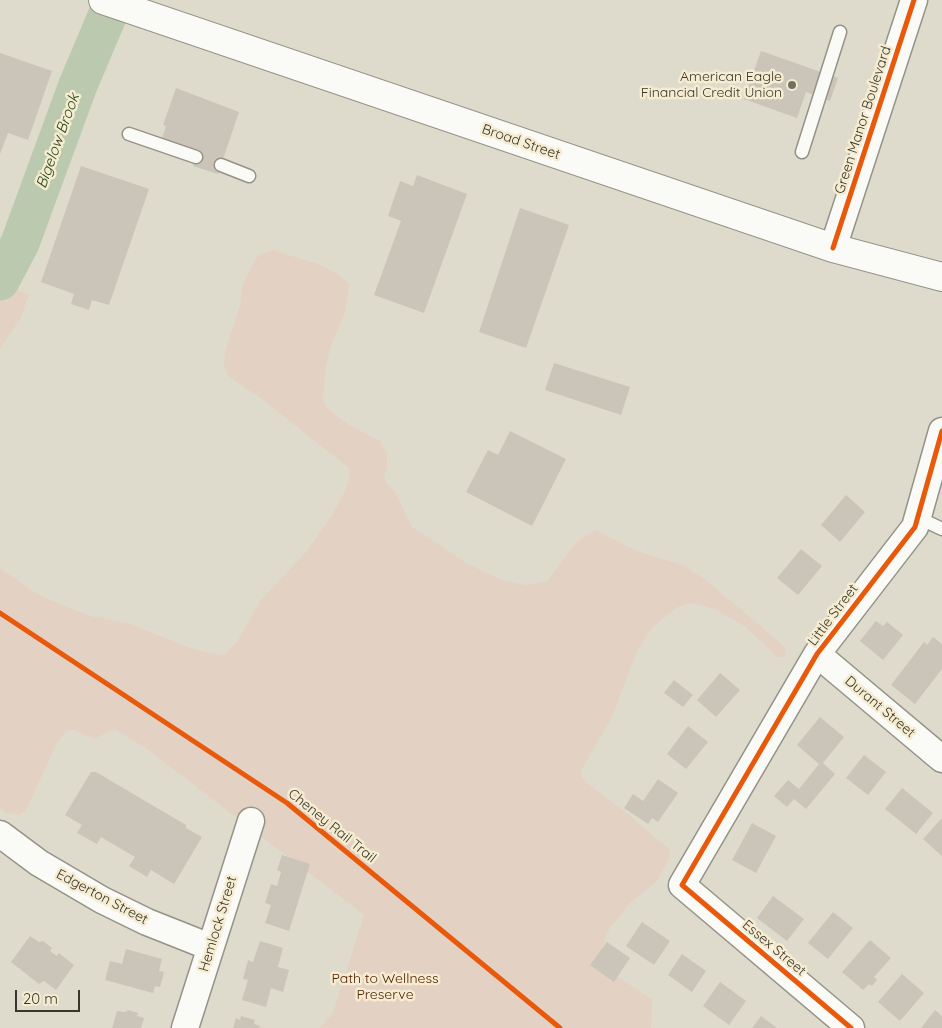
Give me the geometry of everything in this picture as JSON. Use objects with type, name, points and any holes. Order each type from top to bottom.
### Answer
[{"type":"main road","name":"Broad Street","points":[[114,4],[834,248],[942,277]]},
{"type":"street","name":"Green Manor Boulevard","points":[[834,248],[914,0]]},
{"type":"street","name":"Little Street","points":[[682,886],[817,654],[915,527],[942,431]]},
{"type":"street","name":"Durant Street","points":[[817,654],[942,760]]},
{"type":"street","name":"Hemlock Street","points":[[185,1028],[251,821]]},
{"type":"street","name":"Edgerton Street","points":[[0,834],[39,863],[102,900],[147,922],[210,947]]},
{"type":"street","name":"Essex Street","points":[[682,886],[851,1028]]},
{"type":"lane","points":[[802,152],[840,32]]},
{"type":"lane","points":[[129,134],[196,157]]},
{"type":"lane","points":[[221,165],[248,176]]},
{"type":"lane","points":[[917,517],[942,529]]},
{"type":"green space","points":[[100,54],[108,61],[107,69],[97,86],[29,268],[17,290],[29,294],[21,318],[0,348],[0,243],[20,201],[65,70],[74,56]]},
{"type":"green space","name":"Path to Wellness Preserve","points":[[272,250],[318,264],[338,274],[349,284],[345,313],[330,348],[326,367],[323,398],[325,406],[348,424],[380,441],[387,454],[387,469],[384,475],[386,483],[395,492],[412,527],[468,564],[504,581],[527,585],[547,581],[576,542],[595,530],[637,551],[685,566],[707,581],[784,646],[786,657],[778,657],[744,626],[715,609],[691,603],[676,608],[652,628],[637,651],[611,719],[582,769],[581,776],[586,782],[628,814],[670,850],[670,857],[656,882],[632,901],[607,932],[603,947],[607,970],[652,999],[651,1028],[320,1028],[333,1013],[364,915],[148,750],[115,729],[94,739],[74,730],[66,731],[57,743],[26,810],[20,815],[6,813],[0,808],[0,568],[37,594],[52,601],[90,616],[128,623],[193,649],[220,655],[227,652],[237,642],[260,601],[307,551],[332,515],[346,489],[350,475],[349,468],[259,397],[232,379],[224,367],[225,352],[240,305],[243,283],[258,255]]},
{"type":"building","name":"American Eagle Financial Credit Union","points":[[761,51],[838,78],[830,101],[806,92],[797,118],[744,99]]},
{"type":"building","points":[[0,53],[52,71],[28,140],[8,133],[0,154]]},
{"type":"building","points":[[176,88],[239,112],[218,174],[193,166],[198,152],[162,139],[166,126],[163,125]]},
{"type":"building","points":[[81,166],[149,189],[109,305],[92,300],[89,310],[71,304],[74,294],[41,282]]},
{"type":"building","points":[[417,175],[467,194],[424,313],[374,295],[401,221],[388,216],[400,181],[413,186]]},
{"type":"building","points":[[520,208],[569,225],[526,348],[479,332]]},
{"type":"building","points":[[554,363],[630,387],[621,415],[545,390]]},
{"type":"building","points":[[510,431],[566,459],[532,526],[466,492],[488,450],[498,455]]},
{"type":"building","points":[[846,495],[865,512],[840,542],[821,525]]},
{"type":"building","points":[[801,549],[822,566],[798,595],[777,578]]},
{"type":"building","points":[[876,621],[883,626],[887,622],[903,635],[883,660],[860,641]]},
{"type":"building","points":[[933,637],[942,644],[942,669],[915,704],[891,685],[924,642],[927,645]]},
{"type":"building","points":[[720,673],[740,690],[716,717],[697,700]]},
{"type":"building","points":[[674,680],[693,695],[683,707],[664,693]]},
{"type":"building","points":[[820,717],[844,737],[823,763],[835,774],[806,809],[794,799],[787,807],[774,796],[788,780],[799,789],[819,764],[797,745]]},
{"type":"building","points":[[688,726],[708,742],[686,769],[667,754]]},
{"type":"building","points":[[864,755],[886,772],[868,795],[846,778]]},
{"type":"building","points":[[91,772],[96,772],[186,825],[186,828],[202,837],[174,884],[151,870],[147,877],[129,866],[135,857],[101,837],[97,844],[77,833],[82,825],[65,815]]},
{"type":"building","points":[[658,779],[678,793],[658,822],[652,818],[648,824],[624,808],[633,794],[643,801]]},
{"type":"building","points":[[902,788],[933,813],[916,834],[885,809]]},
{"type":"building","points":[[942,818],[942,856],[923,839]]},
{"type":"building","points":[[752,823],[776,836],[756,873],[732,860]]},
{"type":"building","points":[[282,855],[310,864],[289,931],[265,923],[271,905],[265,903],[271,884],[277,886],[281,872],[277,870]]},
{"type":"building","points":[[773,896],[804,919],[787,941],[757,918]]},
{"type":"building","points":[[833,912],[853,928],[828,959],[808,943]]},
{"type":"building","points":[[642,922],[670,941],[654,965],[626,946]]},
{"type":"building","points":[[30,936],[39,942],[43,941],[52,948],[50,951],[57,956],[59,953],[74,965],[56,990],[44,981],[39,984],[11,962]]},
{"type":"building","points":[[870,940],[891,958],[874,977],[877,980],[872,986],[869,984],[863,990],[842,972]]},
{"type":"building","points":[[260,941],[283,948],[278,967],[289,970],[283,992],[271,988],[266,1007],[242,1000],[248,980],[243,979],[248,960],[253,962]]},
{"type":"building","points":[[607,942],[630,958],[614,982],[590,965]]},
{"type":"building","points":[[126,949],[162,959],[159,971],[164,972],[160,987],[155,986],[153,993],[105,980],[110,961],[122,964]]},
{"type":"building","points":[[682,954],[706,971],[692,992],[668,975]]},
{"type":"building","points":[[902,974],[924,993],[900,1021],[878,1002]]},
{"type":"building","points":[[720,982],[746,1001],[729,1025],[703,1006]]},
{"type":"building","points":[[128,1010],[138,1013],[137,1016],[144,1018],[141,1028],[112,1028],[117,1011],[125,1012]]},
{"type":"building","points":[[935,1010],[942,1016],[942,1028],[921,1028]]},
{"type":"building","points":[[241,1016],[255,1020],[254,1024],[260,1026],[259,1028],[233,1028],[236,1018],[240,1020]]},
{"type":"building","points":[[761,1016],[777,1028],[752,1028]]},
{"type":"waterway","name":"Bigelow Brook","points":[[0,281],[20,243],[78,85],[114,0]]},
{"type":"cycle path","points":[[833,248],[914,0]]},
{"type":"cycle path","points":[[851,1028],[682,885],[817,654],[915,527],[942,431]]},
{"type":"cycle path","name":"Cheney Rail Trail","points":[[0,613],[287,803],[560,1028]]},
{"type":"place","name":"American Eagle Financial Credit Union","points":[[792,85]]}]
